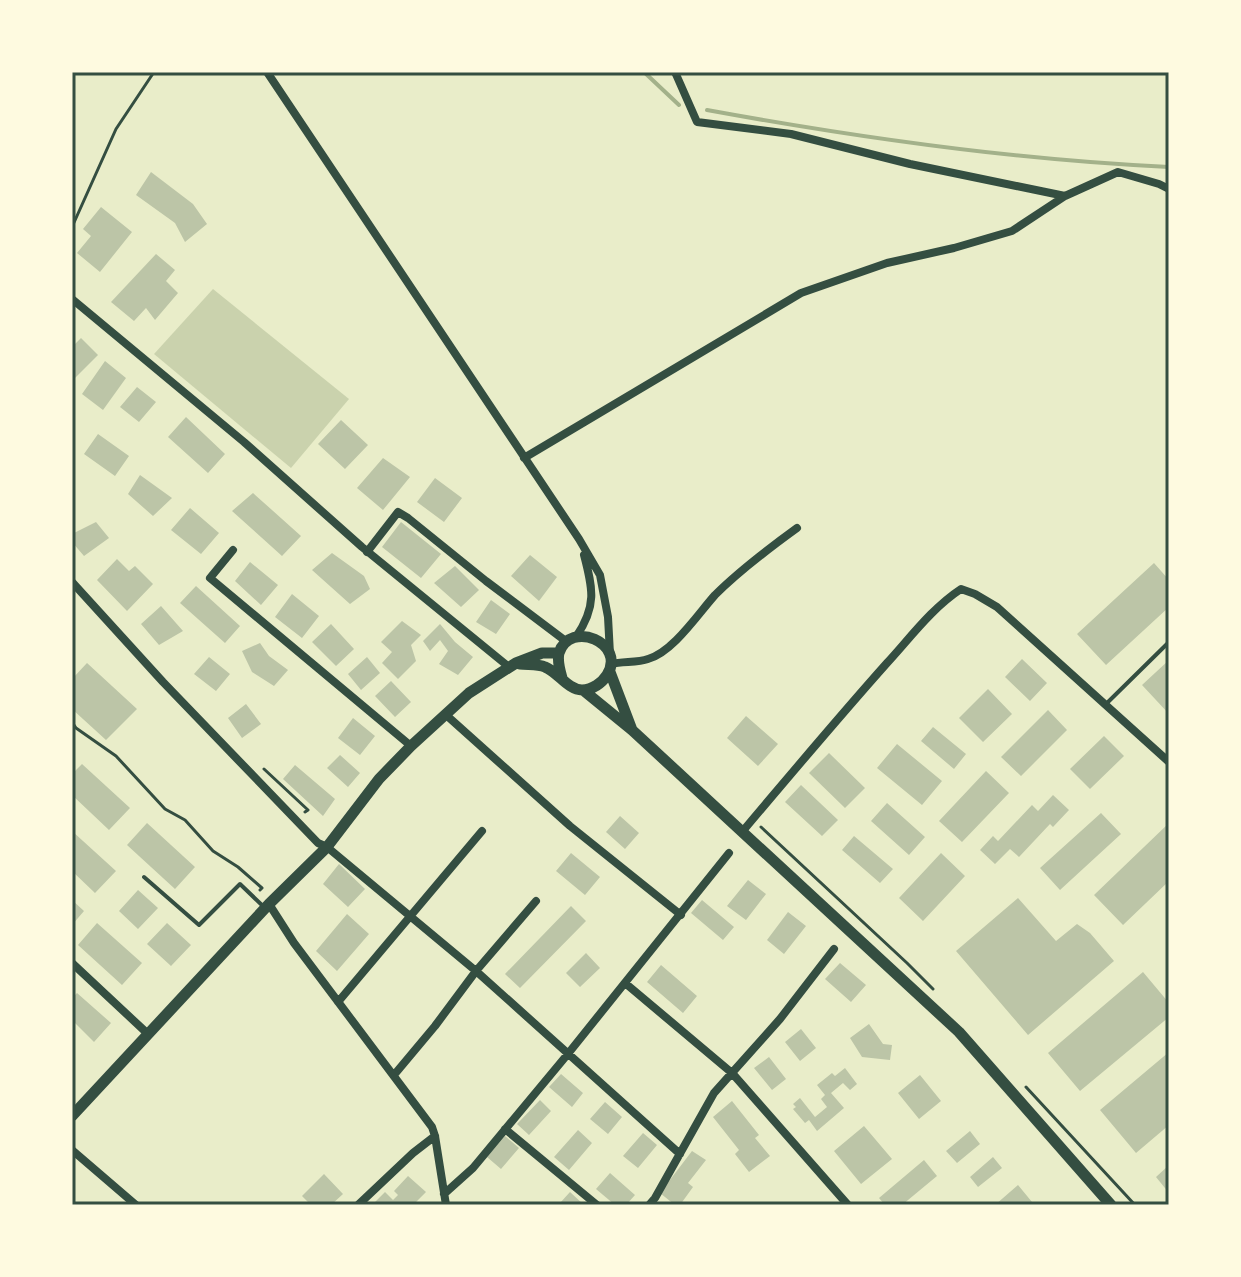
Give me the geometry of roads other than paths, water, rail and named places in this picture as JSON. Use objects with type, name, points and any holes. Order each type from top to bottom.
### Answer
[{"type":"street","points":[[267,72],[600,575],[608,617],[610,664],[600,684],[583,690]]},
{"type":"street","points":[[675,72],[697,122],[791,134],[910,164],[1065,196]]},
{"type":"street","points":[[524,458],[801,293],[887,263],[1012,231],[1065,196],[1118,172],[1169,189]]},
{"type":"street","points":[[72,299],[244,442],[367,552],[513,665],[545,666],[574,688],[583,690],[632,730],[959,1032],[1111,1205]]},
{"type":"street","points":[[367,552],[398,512],[486,581],[571,640]]},
{"type":"street","points":[[610,664],[649,659],[663,651],[685,632],[714,596],[797,528]]},
{"type":"street","points":[[562,678],[559,653],[590,613],[592,583],[579,539]]},
{"type":"street","points":[[233,550],[210,578],[411,746]]},
{"type":"street","points":[[72,582],[318,843],[327,847],[476,971],[680,1154]]},
{"type":"street","points":[[742,832],[826,731],[946,599],[961,589],[997,607],[1169,762]]},
{"type":"street","points":[[571,640],[585,636],[605,645],[632,730]]},
{"type":"street","points":[[72,1116],[267,906],[327,847],[379,779],[411,746],[469,693],[513,665],[542,653],[559,653]]},
{"type":"street","points":[[445,714],[570,826],[681,915]]},
{"type":"street","points":[[338,1002],[482,831]]},
{"type":"street","points":[[444,1194],[473,1168],[729,853]]},
{"type":"street","points":[[394,1075],[536,901]]},
{"type":"street","points":[[267,906],[432,1127],[446,1205]]},
{"type":"street","points":[[649,1205],[714,1093],[780,1019],[834,949]]},
{"type":"street","points":[[72,963],[148,1034]]},
{"type":"street","points":[[625,983],[732,1073],[848,1205]]},
{"type":"street","points":[[505,1129],[597,1205]]},
{"type":"street","points":[[358,1205],[435,1136]]},
{"type":"street","points":[[72,1150],[136,1205]]},
{"type":"lane","points":[[1105,704],[1169,642]]},
{"type":"lane","points":[[144,877],[199,925],[240,884],[267,906]]},
{"type":"waterway","points":[[644,72],[679,105]]},
{"type":"waterway","points":[[707,110],[937,146],[1053,159],[1169,167]]}]
